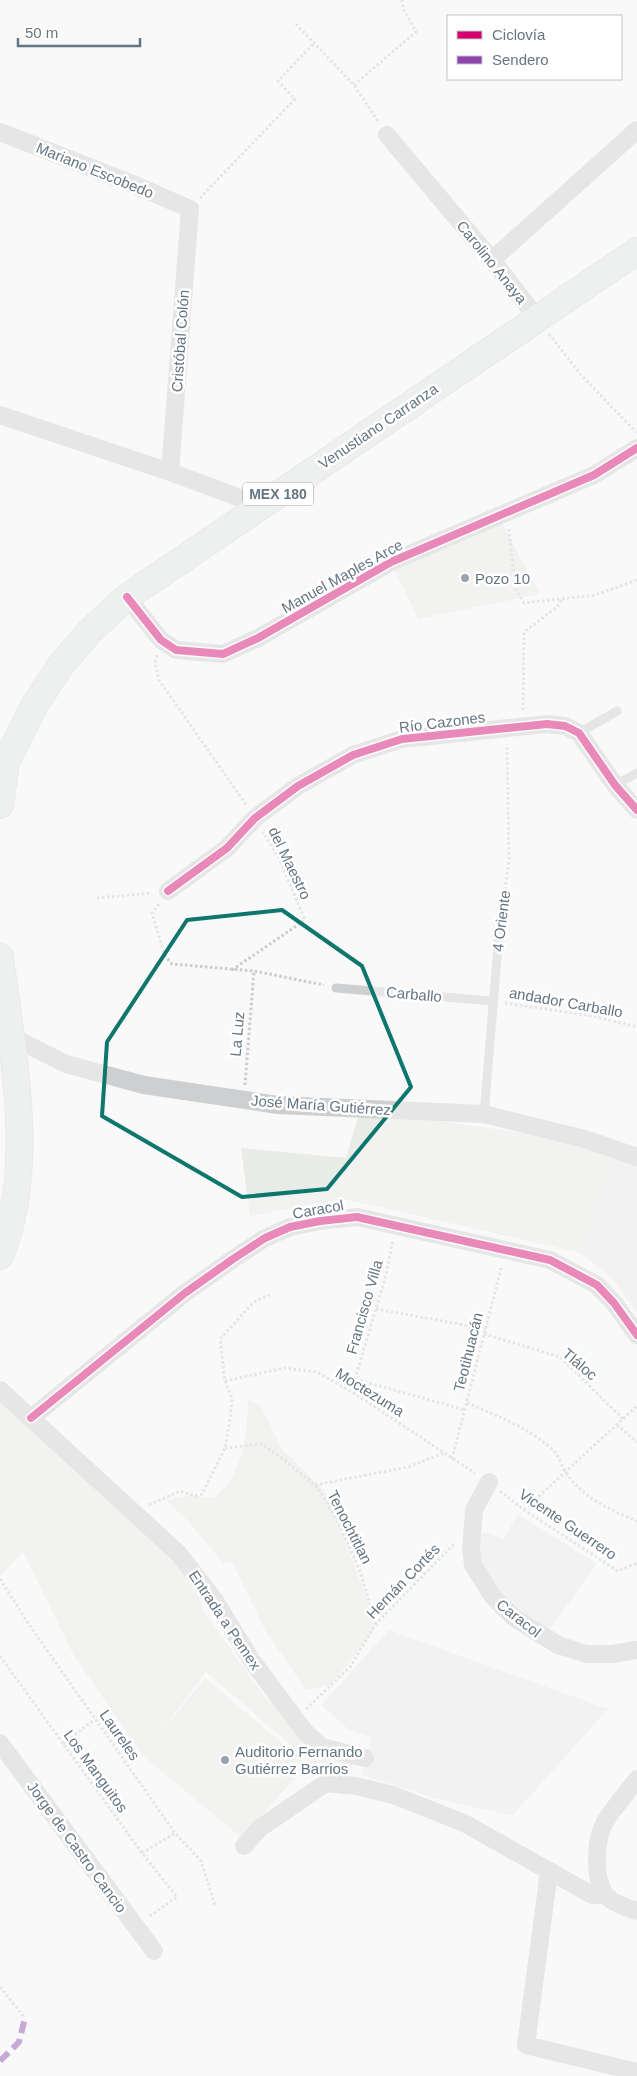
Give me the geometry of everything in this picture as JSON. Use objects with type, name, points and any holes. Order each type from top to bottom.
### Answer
[{"type":"main road","name":"Venustiano Carranza","points":[[0,805],[3,761],[34,706],[61,665],[91,630],[127,597],[637,251]]},
{"type":"main road","points":[[0,957],[19,1127],[19,1162],[10,1233],[0,1256]]},
{"type":"street","points":[[492,260],[637,130]]},
{"type":"street","name":"Mariano Escobedo","points":[[0,132],[135,185],[190,209]]},
{"type":"street","name":"Carolino Anaya","points":[[387,135],[492,260],[537,318]]},
{"type":"street","name":"Cristóbal Colón","points":[[170,472],[190,209]]},
{"type":"street","points":[[0,415],[170,472],[262,506]]},
{"type":"street","name":"Manuel Maples Arce","points":[[127,597],[161,640],[176,650],[223,654],[258,638],[391,562],[594,475],[637,448]]},
{"type":"street","name":"Río Cazones","points":[[168,891],[227,848],[255,818],[298,786],[353,755],[402,738],[515,727],[546,724],[565,726],[579,733]]},
{"type":"street","points":[[579,733],[615,785],[637,810]]},
{"type":"street","name":"José María Gutiérrez","points":[[10,1036],[66,1064],[144,1085],[278,1105],[484,1114],[585,1139],[637,1157]]},
{"type":"street","name":"Caracol","points":[[32,1418],[185,1293],[265,1238],[290,1227],[356,1217],[550,1260],[597,1285],[614,1303],[637,1334]]},
{"type":"street","name":"Entrada a Pemex","points":[[0,1390],[178,1553],[214,1599],[252,1661],[295,1720],[322,1747],[364,1758]]},
{"type":"street","name":"Caracol","points":[[489,1482],[474,1510],[471,1527],[473,1565],[493,1597],[513,1617],[558,1645],[586,1654],[612,1654],[637,1650]]},
{"type":"street","name":"Jorge de Castro Cancio","points":[[0,1743],[154,1951]]},
{"type":"street","points":[[601,1887],[596,1853],[604,1824],[637,1780]]},
{"type":"street","points":[[244,1846],[260,1828],[326,1783],[356,1786],[392,1795],[464,1823],[592,1895],[601,1887]]},
{"type":"street","points":[[549,1872],[526,2045],[637,2072]]},
{"type":"street","points":[[601,1887],[633,1905]]},
{"type":"lane","points":[[579,733],[617,712]]},
{"type":"lane","points":[[615,785],[637,773]]},
{"type":"lane","name":"4 Oriente","points":[[484,1114],[499,934]]},
{"type":"lane","name":"Carballo","points":[[336,988],[492,1001]]},
{"type":"path","points":[[354,85],[416,32],[403,8],[402,0]]},
{"type":"path","points":[[296,24],[354,85],[387,135]]},
{"type":"path","points":[[190,209],[231,163],[295,99],[278,81],[314,43]]},
{"type":"path","points":[[508,512],[515,588],[524,603],[595,595],[637,580]]},
{"type":"path","points":[[97,898],[168,891]]},
{"type":"path","points":[[168,891],[152,913],[165,956],[172,964],[254,971],[336,988]]},
{"type":"path","points":[[135,1512],[180,1492],[194,1496],[202,1494],[225,1448],[232,1398],[225,1382],[220,1339],[254,1302],[270,1295]]},
{"type":"path","points":[[376,1309],[486,1329]]},
{"type":"path","points":[[354,1379],[465,1410]]},
{"type":"path","points":[[467,1403],[521,1427],[555,1452],[565,1472],[582,1491],[610,1510],[637,1520]]},
{"type":"path","points":[[524,1510],[637,1406]]},
{"type":"path","points":[[616,1425],[637,1442]]},
{"type":"path","points":[[315,1486],[408,1467],[444,1453]]},
{"type":"path","points":[[63,1744],[95,1719]]},
{"type":"path","points":[[142,1853],[175,1833]]},
{"type":"path","points":[[0,1987],[26,2018]]},
{"type":"highlighted area","points":[[282,910],[362,966],[411,1087],[327,1189],[242,1197],[102,1116],[107,1042],[187,920]]},
{"type":"shaded area","name":"Pozo 10","points":[[499,517],[540,594],[418,619],[391,562]]},
{"type":"shaded area","points":[[360,1110],[582,1141],[616,1155],[581,1253],[344,1199],[250,1216],[241,1148],[346,1158]]},
{"type":"shaded area","points":[[616,1155],[637,1164],[637,1313],[612,1279],[581,1253]]},
{"type":"shaded area","points":[[0,1395],[194,1577],[203,1610],[269,1703],[280,1698],[323,1746],[356,1762],[351,1769],[341,1773],[315,1766],[206,1672],[152,1743],[205,1678],[307,1764],[242,1838],[142,1755],[73,1654],[23,1552],[0,1576]]},
{"type":"shaded area","points":[[248,1399],[261,1406],[282,1449],[326,1492],[376,1622],[371,1635],[331,1685],[306,1690],[265,1630],[232,1562],[224,1564],[187,1520],[166,1500],[191,1495],[213,1498],[223,1490],[237,1467],[245,1439]]},
{"type":"shaded area","points":[[518,1514],[597,1564],[549,1630],[534,1625],[485,1583],[477,1536],[484,1532],[503,1539]]},
{"type":"shaded area","points":[[389,1630],[608,1709],[512,1816],[434,1798],[362,1775],[371,1737],[348,1729],[321,1705]]},
{"type":"marked path","points":[[0,2061],[19,2042],[25,2018]]},
{"type":"cycle path","points":[[127,597],[161,640],[176,650],[223,654],[258,638],[391,562],[594,475],[637,448]]},
{"type":"cycle path","points":[[168,891],[227,848],[255,818],[298,786],[353,755],[402,739],[547,724],[565,726],[579,733],[615,785],[637,810]]},
{"type":"cycle path","points":[[31,1418],[185,1293],[233,1259],[265,1238],[290,1227],[320,1221],[357,1217],[550,1260],[597,1285],[614,1303],[637,1335]]},
{"type":"place","name":"Pozo 10","points":[[465,578]]},
{"type":"place","name":"Auditorio Fernando Gutiérrez Barrios","points":[[225,1760]]}]
